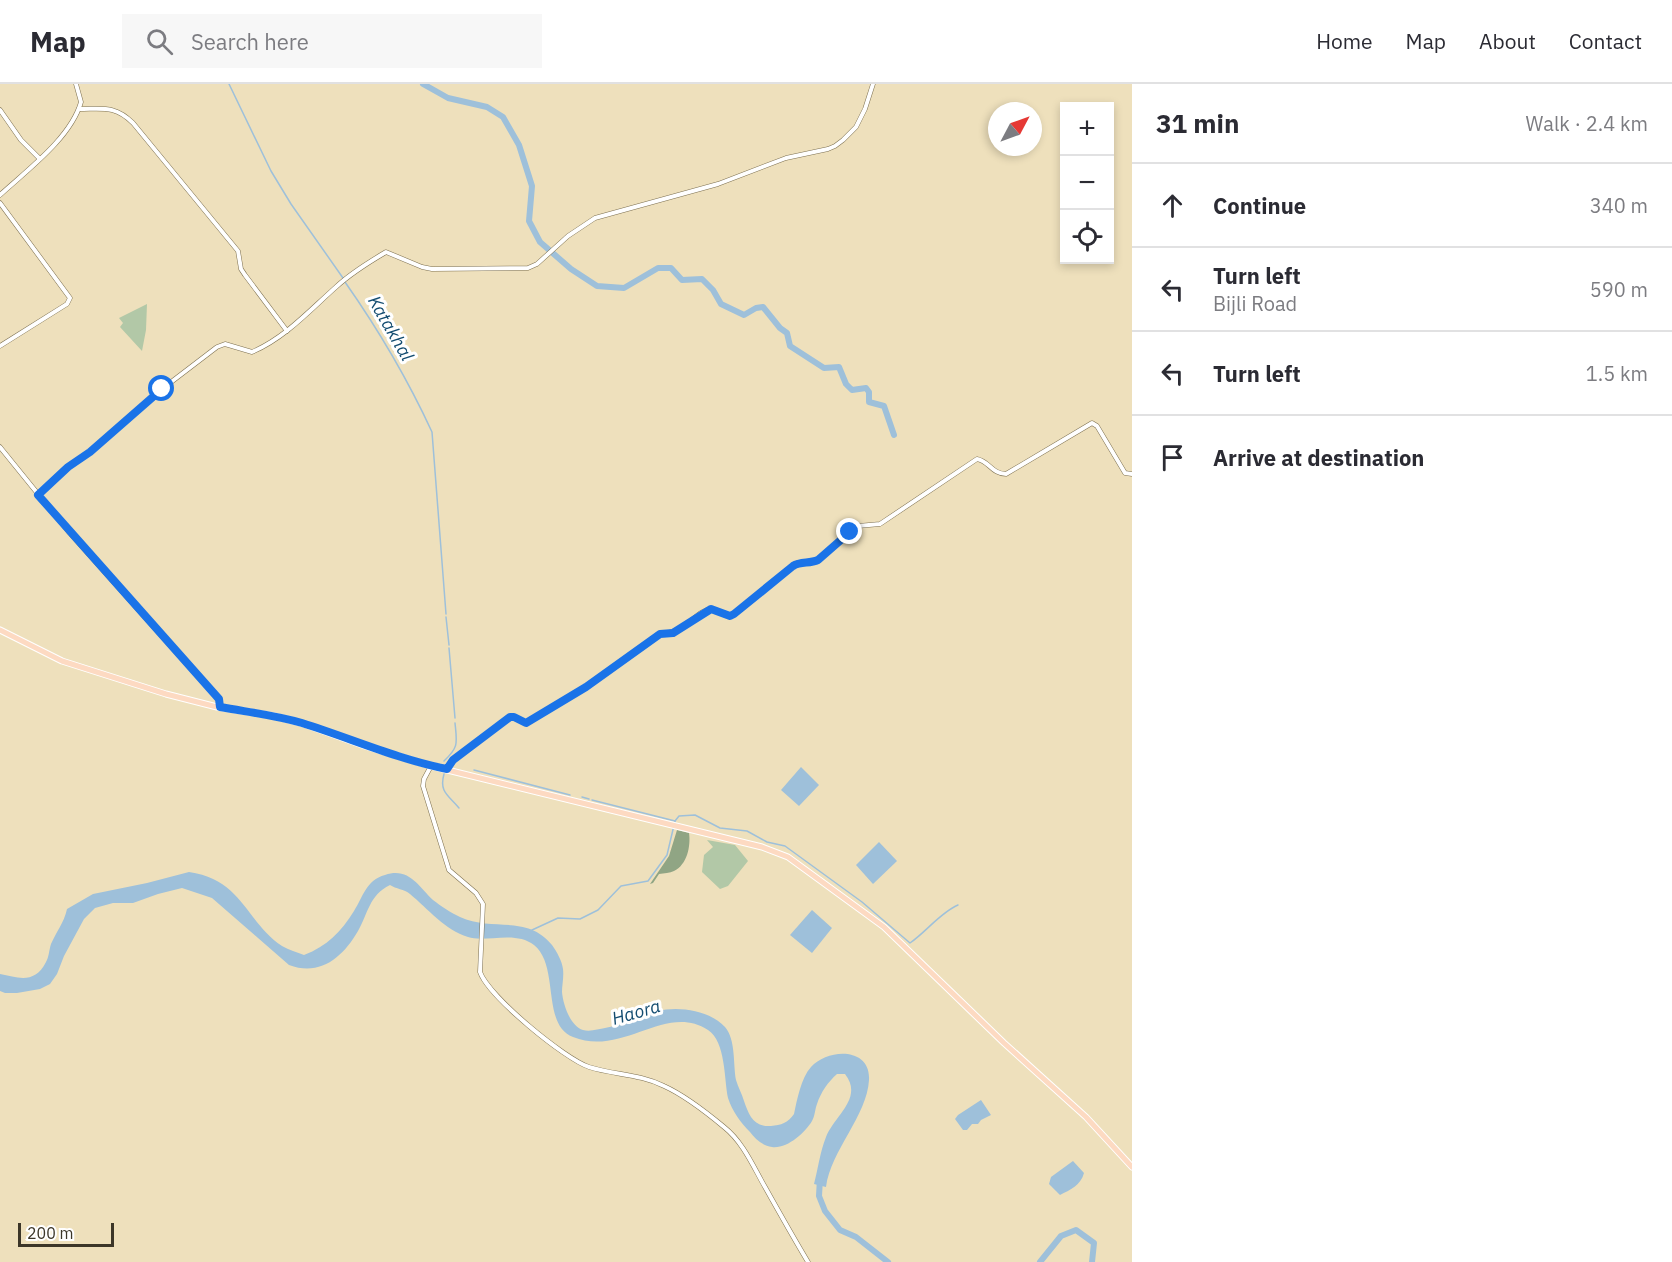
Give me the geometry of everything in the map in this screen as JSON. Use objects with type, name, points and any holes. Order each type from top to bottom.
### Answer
[{"type":"main road","points":[[0,630],[62,661],[173,696],[301,723],[431,766],[762,847],[788,857],[876,921],[1004,1043],[1086,1117],[1132,1167]]},
{"type":"street","points":[[0,195],[70,125],[79,109],[81,97],[76,84]]},
{"type":"street","points":[[38,495],[162,389],[217,347],[225,344],[252,352],[264,347],[287,331],[338,285],[386,252],[432,269],[528,268],[537,264],[586,222],[608,213],[658,199],[671,198],[736,178],[786,158],[834,146],[856,126],[865,109],[873,84]]},
{"type":"street","points":[[79,109],[111,108],[133,123],[238,251],[245,275],[287,331]]},
{"type":"street","points":[[0,110],[21,140],[39,158]]},
{"type":"street","points":[[0,203],[70,298],[67,304],[0,346]]},
{"type":"street","points":[[447,769],[453,760],[510,717],[526,723],[586,687],[660,634],[673,633],[708,610],[715,610],[730,616],[734,614],[799,562],[818,560],[858,526],[880,524],[977,459],[982,460],[997,473],[1006,474],[1091,423],[1097,426],[1125,473],[1132,474]]},
{"type":"street","points":[[0,447],[38,495],[219,699],[220,707]]},
{"type":"street","points":[[431,766],[423,786],[449,870],[480,897],[483,904],[480,972],[484,980],[508,1006],[564,1053],[590,1067],[636,1075],[664,1086],[691,1102],[727,1129],[744,1150],[808,1262]]},
{"type":"green space","points":[[147,304],[142,351],[120,327],[123,323],[119,318]]},
{"type":"green space","points":[[677,830],[689,833],[689,849],[685,860],[672,872],[659,874],[650,884],[669,856]]},
{"type":"green space","points":[[707,840],[735,845],[748,861],[728,886],[720,889],[702,872],[704,855],[713,847]]},
{"type":"water","points":[[801,767],[819,785],[799,806],[781,790]]},
{"type":"water","points":[[879,842],[897,861],[873,884],[856,865]]},
{"type":"water","points":[[189,872],[207,876],[221,883],[232,892],[270,936],[282,946],[304,955],[320,947],[339,932],[373,881],[393,873],[401,874],[412,879],[433,900],[460,917],[484,923],[520,926],[542,936],[552,945],[562,963],[564,1002],[568,1014],[578,1028],[589,1031],[627,1023],[657,1011],[675,1009],[702,1013],[718,1021],[729,1032],[736,1080],[746,1106],[753,1119],[760,1124],[775,1126],[789,1120],[794,1114],[800,1089],[811,1067],[828,1056],[847,1054],[863,1061],[868,1069],[867,1093],[829,1173],[826,1187],[814,1184],[826,1137],[849,1099],[850,1083],[845,1074],[837,1074],[828,1084],[816,1106],[812,1121],[800,1135],[778,1147],[765,1145],[752,1135],[732,1108],[728,1098],[721,1052],[714,1036],[708,1030],[692,1023],[676,1022],[609,1040],[591,1041],[573,1037],[563,1030],[557,1021],[547,967],[542,954],[534,945],[518,938],[475,938],[460,934],[444,924],[408,892],[390,885],[373,899],[358,931],[345,949],[330,962],[320,966],[300,968],[289,965],[212,898],[182,888],[133,903],[113,903],[95,908],[84,919],[50,984],[40,989],[17,993],[0,991],[0,974],[26,978],[32,977],[42,969],[67,909],[93,894]]},
{"type":"water","points":[[812,910],[832,928],[812,953],[790,935]]},
{"type":"water","points":[[981,1100],[991,1115],[978,1124],[972,1124],[967,1130],[963,1130],[955,1119]]},
{"type":"water","points":[[1073,1161],[1084,1173],[1083,1177],[1075,1187],[1060,1195],[1049,1184],[1051,1177]]},
{"type":"waterway","name":"Katakhal","points":[[229,84],[271,171],[291,204],[343,278]]},
{"type":"waterway","name":"Katakhal","points":[[423,84],[448,98],[487,107],[503,117],[519,145],[532,186],[529,221],[540,242],[571,269],[597,286],[624,288],[658,268],[671,268],[682,280],[702,279],[713,290],[721,304],[744,315],[763,307],[787,333],[790,346],[824,368],[839,367],[846,384],[852,390],[866,388],[869,392],[869,402],[884,406],[894,435]]},
{"type":"waterway","name":"Katakhal","points":[[345,282],[392,355],[432,432],[446,614]]},
{"type":"waterway","name":"Katakhal","points":[[446,617],[449,645]]},
{"type":"waterway","name":"Katakhal","points":[[449,648],[455,718]]},
{"type":"waterway","name":"Katakhal","points":[[444,761],[456,744],[455,723]]},
{"type":"waterway","points":[[474,770],[570,795]]},
{"type":"waterway","name":"Katakhal","points":[[444,774],[444,789],[459,808]]},
{"type":"waterway","points":[[582,797],[589,799]]},
{"type":"waterway","points":[[592,800],[675,821]]},
{"type":"waterway","points":[[532,930],[558,918],[580,919],[598,910],[621,886],[648,881],[667,855],[675,821],[679,816],[695,815],[720,828],[747,831],[767,842],[785,846],[862,902],[910,943],[946,912],[958,905]]},
{"type":"waterway","name":"Haora","points":[[820,1178],[819,1196],[825,1211],[840,1230],[856,1237],[888,1262]]},
{"type":"waterway","name":"Haora","points":[[1040,1262],[1061,1236],[1076,1230],[1094,1243],[1092,1262]]},
{"type":"route","points":[[162,389],[38,495],[219,699],[220,707],[301,723],[431,766],[447,769],[453,760],[510,717],[526,723],[586,687],[660,634],[673,633],[711,609],[730,616],[734,614],[793,566],[799,562],[818,560],[850,532]]}]
